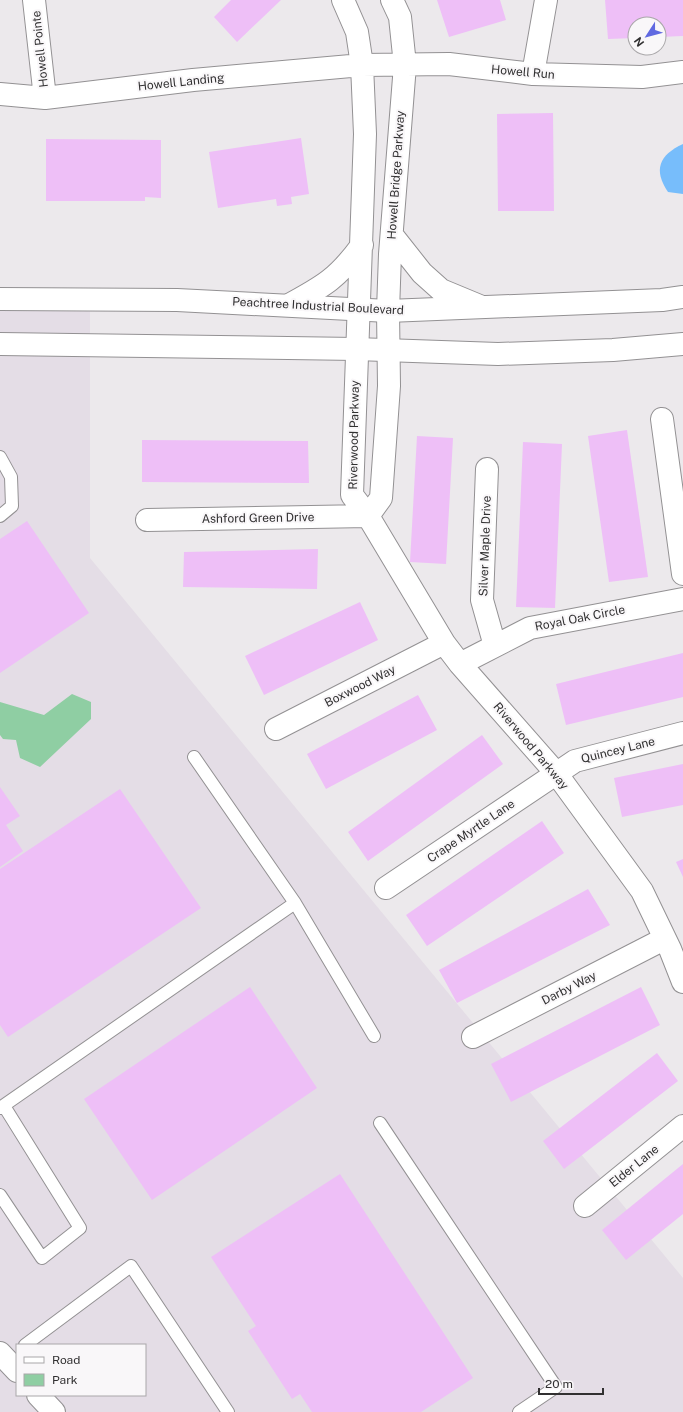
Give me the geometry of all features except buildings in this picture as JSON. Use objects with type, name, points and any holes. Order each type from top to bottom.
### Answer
[{"type":"main road","name":"Howell Pointe","points":[[34,0],[45,98]]},
{"type":"main road","points":[[343,0],[357,32],[362,65],[365,134],[362,245],[356,349]]},
{"type":"main road","name":"Howell Bridge Parkway","points":[[390,351],[388,311],[392,235],[405,64],[400,17],[392,0]]},
{"type":"main road","points":[[533,74],[546,0]]},
{"type":"main road","name":"Howell Run","points":[[362,65],[449,64],[533,74],[642,77],[683,72]]},
{"type":"main road","name":"Howell Landing","points":[[0,94],[45,98],[193,80],[362,65]]},
{"type":"main road","points":[[392,235],[422,273],[441,290],[482,307]]},
{"type":"main road","points":[[288,305],[325,285],[338,274],[362,245]]},
{"type":"main road","name":"Peachtree Industrial Boulevard","points":[[0,299],[177,300],[388,311],[654,301],[683,297]]},
{"type":"main road","points":[[0,344],[356,349],[498,354],[613,350],[683,344]]},
{"type":"main road","name":"Riverwood Parkway","points":[[356,349],[352,495],[368,516],[444,643],[460,664],[556,773],[642,891],[672,944],[683,982]]},
{"type":"main road","points":[[368,516],[381,498],[390,351]]},
{"type":"main road","points":[[662,419],[683,574]]},
{"type":"main road","name":"Silver Maple Drive","points":[[487,469],[482,600],[495,646]]},
{"type":"main road","name":"Ashford Green Drive","points":[[147,520],[368,516]]},
{"type":"main road","name":"Royal Oak Circle","points":[[460,664],[530,628],[683,599]]},
{"type":"main road","name":"Boxwood Way","points":[[276,729],[444,643]]},
{"type":"main road","name":"Quincey Lane","points":[[556,773],[575,761],[683,733]]},
{"type":"main road","name":"Crape Myrtle Lane","points":[[386,888],[556,773]]},
{"type":"main road","name":"Darby Way","points":[[473,1037],[672,944]]},
{"type":"main road","name":"Elder Lane","points":[[584,1206],[683,1126]]},
{"type":"main road","points":[[39,1396],[54,1412]]},
{"type":"lane","points":[[0,457],[11,477],[12,506],[0,516]]},
{"type":"lane","points":[[194,757],[295,903],[374,1036]]},
{"type":"lane","points":[[0,1194],[42,1258],[80,1228],[2,1107],[295,903]]},
{"type":"lane","points":[[380,1123],[556,1387],[519,1412]]},
{"type":"lane","points":[[26,1344],[131,1266],[228,1412]]},
{"type":"shaded area","points":[[90,295],[90,558],[683,1278],[683,1412],[0,1412],[0,300]]},
{"type":"green space","points":[[72,694],[91,702],[91,719],[40,767],[20,758],[16,740],[3,739],[0,735],[0,702],[44,715]]},
{"type":"water","points":[[683,144],[683,194],[668,192],[661,177],[661,164],[668,153]]}]
